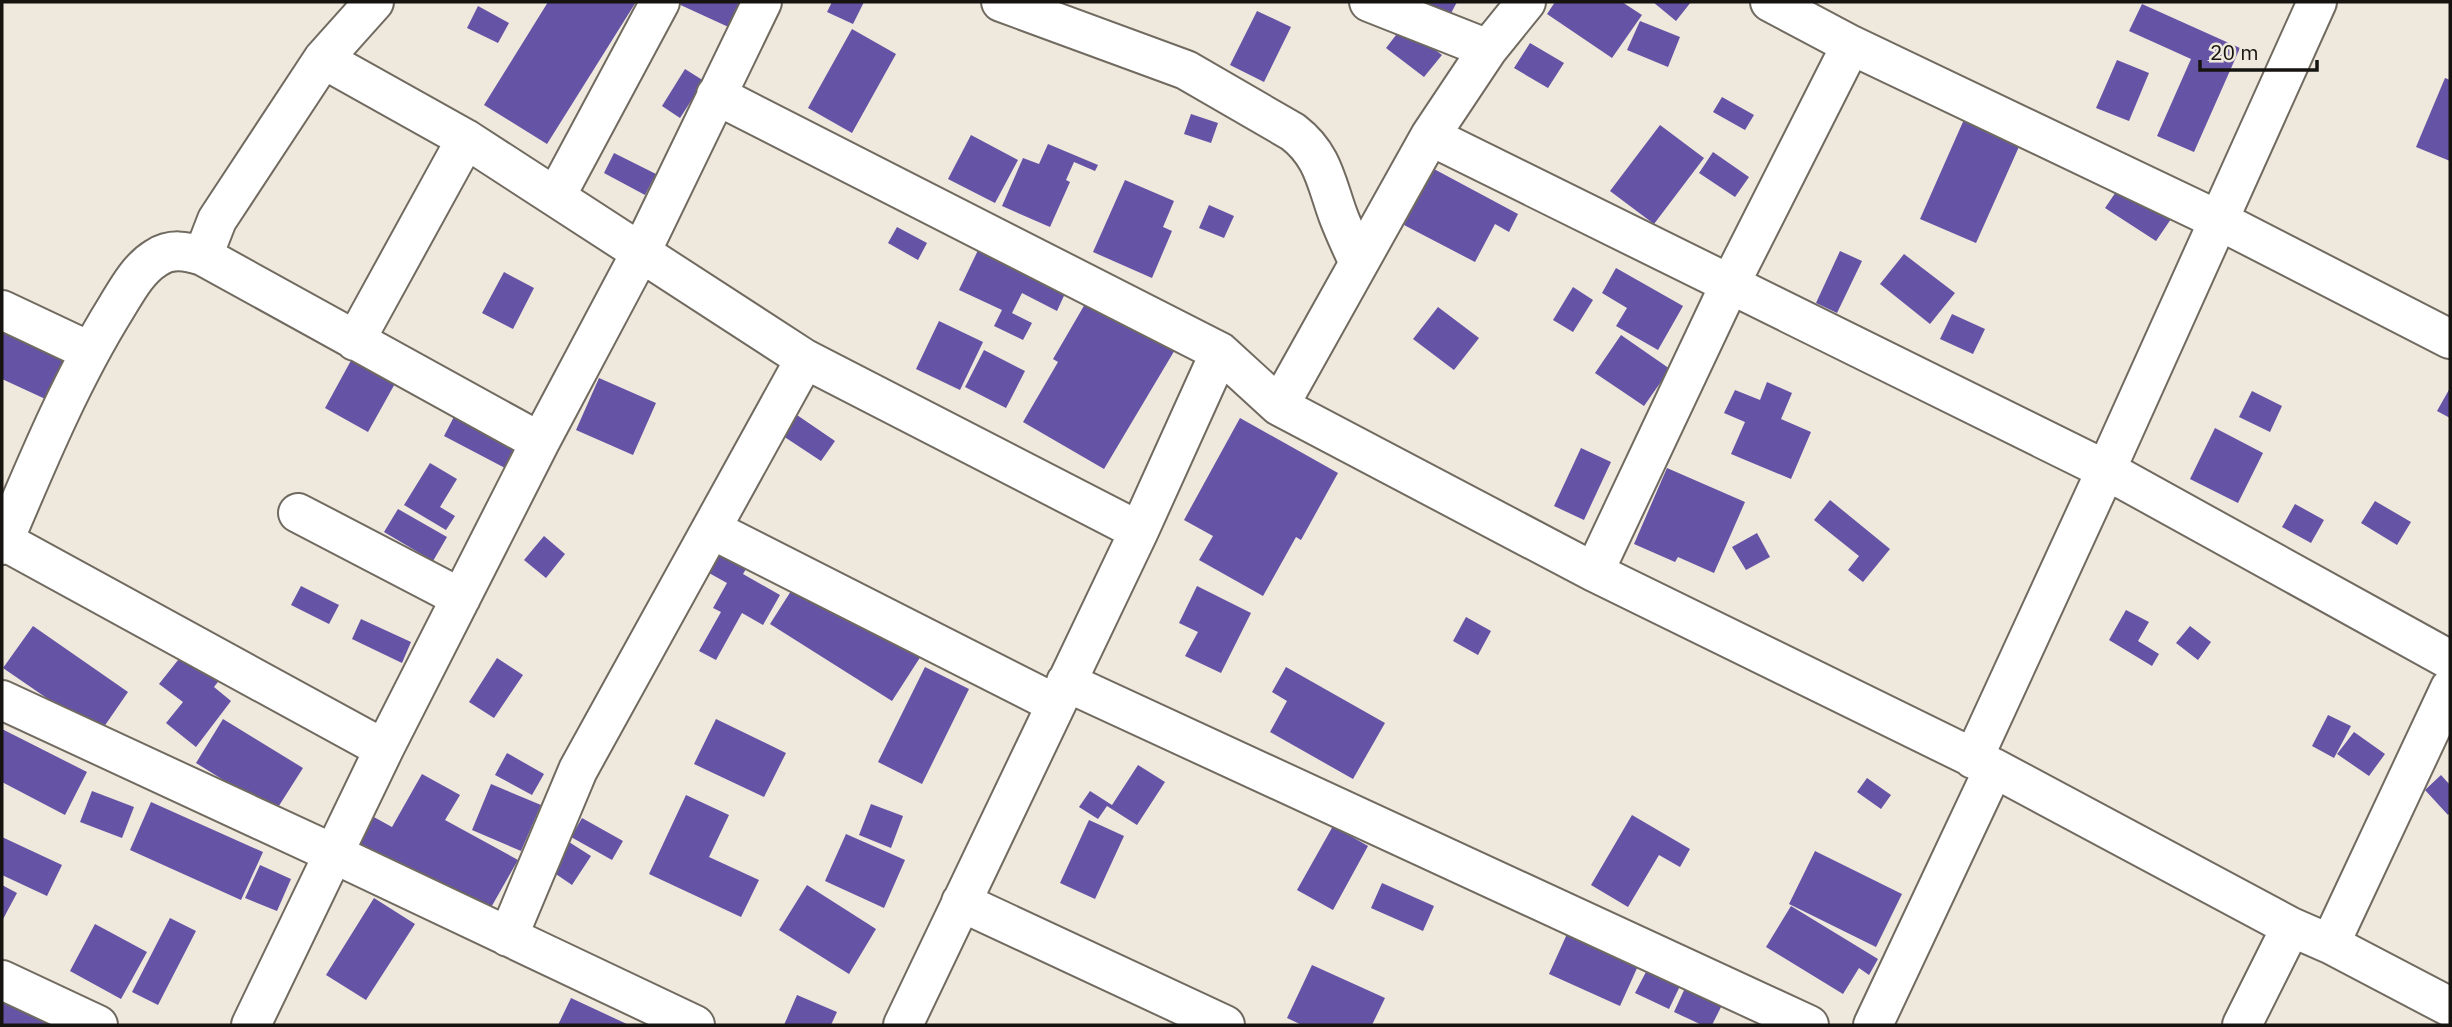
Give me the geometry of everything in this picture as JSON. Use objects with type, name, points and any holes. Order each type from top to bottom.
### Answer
[{"type":"street","points":[[203,256],[217,220],[323,59],[374,2]]},
{"type":"street","points":[[556,196],[660,2]]},
{"type":"street","points":[[251,1025],[332,853],[540,442],[641,252],[762,2]]},
{"type":"street","points":[[1001,2],[1059,11],[1186,70],[1293,132],[1307,143],[1321,165],[1338,216],[1358,261]]},
{"type":"street","points":[[1369,2],[1489,49]]},
{"type":"street","points":[[1279,406],[1430,136],[1489,49],[1526,2]]},
{"type":"street","points":[[1770,2],[1851,45],[2218,220],[2450,340]]},
{"type":"street","points":[[1873,1025],[2106,470],[2317,2]]},
{"type":"street","points":[[1594,572],[1730,284],[1851,45]]},
{"type":"street","points":[[323,59],[466,139],[805,359],[1139,531]]},
{"type":"street","points":[[716,95],[1220,352],[1279,406],[1594,572],[1983,763],[2291,927],[2330,944],[2450,1007]]},
{"type":"street","points":[[1430,136],[2106,470],[2450,660]]},
{"type":"street","points":[[355,341],[466,139]]},
{"type":"street","points":[[384,749],[2,542],[89,351],[132,281],[147,265],[158,256],[177,251],[203,256],[540,442]]},
{"type":"street","points":[[2,310],[89,351]]},
{"type":"street","points":[[903,1025],[1139,531],[1220,352]]},
{"type":"street","points":[[508,937],[578,770],[805,359]]},
{"type":"street","points":[[298,513],[461,598]]},
{"type":"street","points":[[711,529],[1061,693],[1809,1025]]},
{"type":"street","points":[[2330,944],[2450,688]]},
{"type":"street","points":[[2,700],[695,1025]]},
{"type":"street","points":[[961,902],[1225,1025]]},
{"type":"street","points":[[2242,1025],[2291,927]]},
{"type":"street","points":[[2,980],[98,1025]]},
{"type":"building","points":[[548,2],[636,2],[547,144],[484,105]]},
{"type":"building","points":[[674,2],[749,2],[735,30]]},
{"type":"building","points":[[832,2],[864,2],[853,24],[827,12]]},
{"type":"building","points":[[1418,2],[1457,2],[1449,17]]},
{"type":"building","points":[[1555,2],[1622,2],[1642,15],[1612,58],[1547,14]]},
{"type":"building","points":[[1653,2],[1691,2],[1676,21]]},
{"type":"building","points":[[2142,4],[2240,48],[2194,152],[2157,136],[2191,59],[2129,31]]},
{"type":"building","points":[[478,6],[509,23],[498,43],[467,28]]},
{"type":"building","points":[[1257,11],[1291,27],[1264,82],[1230,65]]},
{"type":"building","points":[[1640,21],[1680,37],[1668,67],[1627,50]]},
{"type":"building","points":[[1403,26],[1442,55],[1424,77],[1386,48]]},
{"type":"building","points":[[852,29],[896,54],[852,133],[808,108]]},
{"type":"building","points":[[1530,43],[1564,63],[1548,88],[1514,68]]},
{"type":"building","points":[[2117,60],[2149,73],[2129,121],[2096,108]]},
{"type":"building","points":[[685,69],[704,81],[680,118],[662,106]]},
{"type":"building","points":[[2445,78],[2450,80],[2450,161],[2416,147]]},
{"type":"building","points":[[1722,97],[1754,115],[1745,130],[1713,112]]},
{"type":"building","points":[[1970,106],[2026,131],[1976,243],[1920,219]]},
{"type":"building","points":[[1191,114],[1218,123],[1211,143],[1184,134]]},
{"type":"building","points":[[1660,125],[1704,158],[1654,224],[1610,191]]},
{"type":"building","points":[[971,135],[1018,160],[995,203],[948,179]]},
{"type":"building","points":[[1048,144],[1098,165],[1095,171],[1074,162],[1066,180],[1070,182],[1050,227],[1002,206],[1023,158],[1039,164]]},
{"type":"building","points":[[1713,152],[1749,177],[1735,197],[1699,173]]},
{"type":"building","points":[[614,153],[656,174],[645,195],[604,173]]},
{"type":"building","points":[[1434,169],[1518,214],[1509,232],[1495,224],[1475,262],[1404,225]]},
{"type":"building","points":[[1125,180],[1174,201],[1163,227],[1172,231],[1152,278],[1093,252]]},
{"type":"building","points":[[2120,186],[2171,219],[2156,241],[2105,208]]},
{"type":"building","points":[[1209,205],[1234,216],[1224,238],[1199,228]]},
{"type":"building","points":[[897,227],[927,243],[918,260],[888,243]]},
{"type":"building","points":[[981,244],[1068,287],[1057,311],[1022,293],[1012,313],[1032,323],[1023,340],[994,326],[1002,310],[959,290]]},
{"type":"building","points":[[1840,251],[1862,261],[1837,313],[1816,303]]},
{"type":"building","points":[[1904,254],[1955,293],[1930,324],[1880,284]]},
{"type":"building","points":[[1616,268],[1683,306],[1658,350],[1616,326],[1627,308],[1602,293]]},
{"type":"building","points":[[504,272],[534,288],[513,329],[482,313]]},
{"type":"building","points":[[1573,287],[1593,300],[1573,332],[1553,320]]},
{"type":"building","points":[[1092,292],[1179,343],[1104,469],[1023,422],[1058,362],[1053,359]]},
{"type":"building","points":[[1438,307],[1479,338],[1454,370],[1413,339]]},
{"type":"building","points":[[1952,314],[1985,329],[1973,354],[1940,339]]},
{"type":"building","points":[[2,315],[79,351],[54,403],[2,379]]},
{"type":"building","points":[[939,321],[983,342],[960,390],[916,369]]},
{"type":"building","points":[[1621,335],[1670,369],[1644,406],[1595,373]]},
{"type":"building","points":[[984,350],[1025,371],[1006,408],[965,387]]},
{"type":"building","points":[[354,355],[397,380],[368,432],[325,408]]},
{"type":"building","points":[[599,378],[656,403],[633,455],[576,430]]},
{"type":"building","points":[[1767,382],[1792,393],[1781,419],[1811,432],[1791,479],[1731,454],[1745,422],[1724,413],[1735,390],[1760,400]]},
{"type":"building","points":[[2450,388],[2450,418],[2437,411]]},
{"type":"building","points":[[2252,391],[2282,406],[2270,432],[2239,417]]},
{"type":"building","points":[[459,407],[520,440],[505,468],[444,436]]},
{"type":"building","points":[[794,413],[835,441],[821,461],[780,434]]},
{"type":"building","points":[[1240,418],[1338,473],[1301,540],[1296,537],[1263,596],[1199,560],[1213,536],[1184,520]]},
{"type":"building","points":[[2215,428],[2263,453],[2238,503],[2190,479]]},
{"type":"building","points":[[1581,448],[1611,462],[1584,520],[1554,506]]},
{"type":"building","points":[[430,463],[457,479],[440,507],[455,516],[446,530],[404,505]]},
{"type":"building","points":[[1667,468],[1745,502],[1714,573],[1678,557],[1675,562],[1634,544]]},
{"type":"building","points":[[1830,500],[1890,549],[1863,582],[1848,570],[1859,556],[1814,520]]},
{"type":"building","points":[[2375,501],[2411,522],[2397,545],[2361,523]]},
{"type":"building","points":[[2295,504],[2324,520],[2311,543],[2282,527]]},
{"type":"building","points":[[398,509],[447,537],[433,561],[384,532]]},
{"type":"building","points":[[1757,533],[1770,557],[1746,570],[1732,547]]},
{"type":"building","points":[[544,536],[565,554],[546,578],[524,560]]},
{"type":"building","points":[[718,536],[754,556],[743,574],[780,595],[763,625],[742,613],[716,660],[699,651],[721,612],[713,608],[727,583],[700,568]]},
{"type":"building","points":[[798,580],[921,656],[892,701],[770,624]]},
{"type":"building","points":[[301,586],[339,605],[329,624],[291,605]]},
{"type":"building","points":[[1197,586],[1251,613],[1221,673],[1185,656],[1198,632],[1179,623]]},
{"type":"building","points":[[2126,610],[2149,622],[2138,641],[2159,654],[2152,666],[2109,640]]},
{"type":"building","points":[[1466,617],[1491,631],[1478,655],[1453,641]]},
{"type":"building","points":[[361,619],[411,642],[402,663],[352,639]]},
{"type":"building","points":[[33,626],[128,692],[99,734],[3,668]]},
{"type":"building","points":[[2190,626],[2211,642],[2198,660],[2176,643]]},
{"type":"building","points":[[186,650],[221,678],[214,687],[231,701],[196,747],[166,723],[183,702],[159,684]]},
{"type":"building","points":[[497,658],[523,675],[494,718],[469,702]]},
{"type":"building","points":[[925,667],[969,689],[922,784],[878,762]]},
{"type":"building","points":[[1286,667],[1385,723],[1353,779],[1270,732],[1287,701],[1272,692]]},
{"type":"building","points":[[2328,715],[2351,726],[2334,758],[2312,746]]},
{"type":"building","points":[[223,719],[303,768],[275,812],[196,763]]},
{"type":"building","points":[[716,719],[786,753],[764,797],[694,764]]},
{"type":"building","points":[[2,729],[87,772],[65,815],[2,782]]},
{"type":"building","points":[[2354,732],[2385,754],[2369,776],[2337,754]]},
{"type":"building","points":[[507,753],[544,774],[532,795],[495,775]]},
{"type":"building","points":[[1138,765],[1165,782],[1137,825],[1107,806],[1098,819],[1079,807],[1090,791],[1112,805]]},
{"type":"building","points":[[422,774],[460,795],[445,820],[518,860],[489,911],[422,874],[419,881],[344,839],[361,810],[392,827]]},
{"type":"building","points":[[2441,775],[2450,785],[2448,815],[2425,790]]},
{"type":"building","points":[[1867,778],[1891,795],[1881,809],[1857,792]]},
{"type":"building","points":[[491,784],[541,805],[521,851],[472,830]]},
{"type":"building","points":[[92,791],[134,807],[122,838],[80,822]]},
{"type":"building","points":[[686,795],[729,815],[709,857],[759,880],[741,917],[649,874]]},
{"type":"building","points":[[151,802],[263,852],[241,900],[130,850]]},
{"type":"building","points":[[871,804],[903,816],[891,848],[859,835]]},
{"type":"building","points":[[1632,815],[1690,849],[1680,867],[1659,855],[1628,907],[1591,885]]},
{"type":"building","points":[[582,818],[623,841],[612,860],[571,837]]},
{"type":"building","points":[[1089,820],[1124,836],[1095,899],[1060,883]]},
{"type":"building","points":[[1333,826],[1368,846],[1333,910],[1297,890]]},
{"type":"building","points":[[846,834],[905,860],[884,908],[825,881]]},
{"type":"building","points":[[2,837],[62,865],[47,896],[2,875]]},
{"type":"building","points":[[569,842],[591,856],[572,885],[550,870]]},
{"type":"building","points":[[1815,851],[1902,894],[1876,947],[1789,904]]},
{"type":"building","points":[[260,865],[291,879],[277,911],[245,898]]},
{"type":"building","points":[[1382,883],[1434,906],[1423,931],[1371,908]]},
{"type":"building","points":[[2,885],[17,893],[2,921]]},
{"type":"building","points":[[807,885],[876,929],[849,974],[779,930]]},
{"type":"building","points":[[374,898],[415,924],[366,1000],[326,975]]},
{"type":"building","points":[[1791,906],[1878,959],[1869,975],[1859,968],[1843,994],[1766,947]]},
{"type":"building","points":[[170,918],[196,931],[158,1005],[132,992]]},
{"type":"building","points":[[95,924],[147,952],[121,999],[70,971]]},
{"type":"building","points":[[1567,934],[1638,966],[1620,1006],[1549,974]]},
{"type":"building","points":[[1312,965],[1385,998],[1372,1025],[1302,1025],[1287,1018]]},
{"type":"building","points":[[1647,970],[1680,986],[1669,1009],[1635,993]]},
{"type":"building","points":[[1685,988],[1722,1005],[1712,1025],[1702,1025],[1674,1012]]},
{"type":"building","points":[[2,993],[71,1025],[2,1025]]},
{"type":"building","points":[[797,995],[837,1012],[831,1025],[784,1025]]},
{"type":"building","points":[[571,998],[629,1025],[558,1025]]}]
